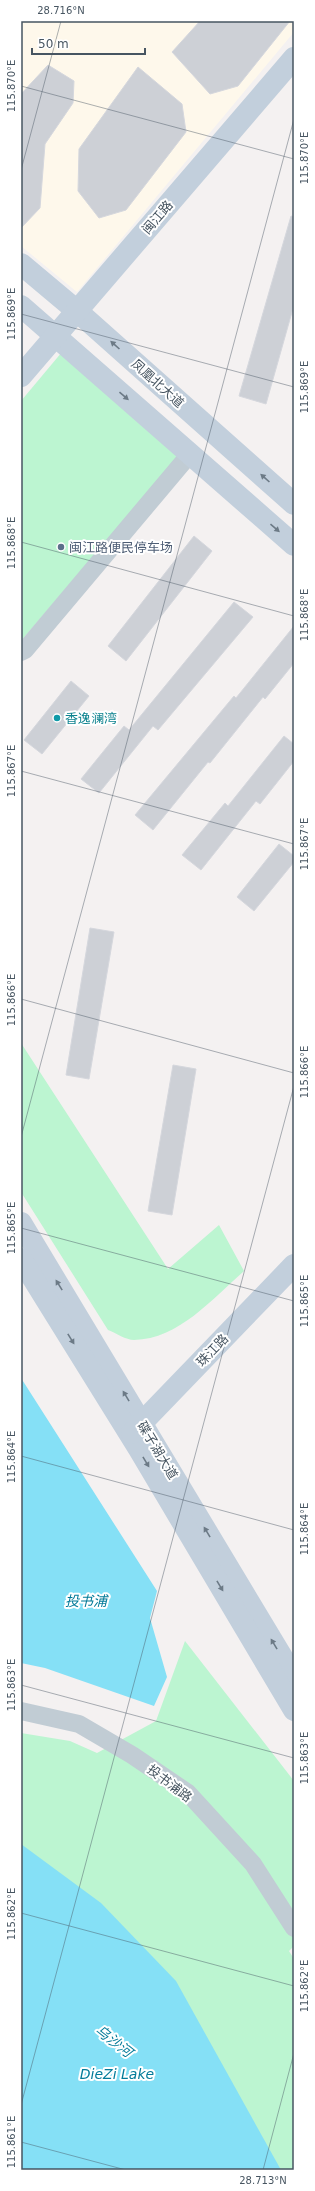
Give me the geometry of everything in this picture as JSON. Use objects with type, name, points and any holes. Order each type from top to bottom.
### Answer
[{"type":"main road","name":"闽江路","points":[[21,376],[294,58]]},
{"type":"main road","name":"凤凰北大道","points":[[21,264],[77,311],[294,504]]},
{"type":"main road","points":[[21,306],[56,335],[294,545]]},
{"type":"main road","name":"碟子湖大道","points":[[21,1223],[294,1710]]},
{"type":"main road","name":"碟子湖大道","points":[[21,1259],[136,1429],[294,1677]]},
{"type":"main road","name":"珠江路","points":[[136,1429],[294,1265]]},
{"type":"street","points":[[21,652],[25,650],[190,454]]},
{"type":"street","name":"投书浦路","points":[[21,1711],[80,1724],[132,1755],[188,1793],[253,1864],[294,1928]]},
{"type":"shaded area","points":[[21,21],[294,21],[294,32],[77,292],[21,246]]},
{"type":"green space","name":"闽江路便民停车场","points":[[62,352],[179,456],[21,641],[21,401]]},
{"type":"green space","points":[[21,1043],[168,1269],[219,1225],[244,1271],[194,1316],[166,1333],[150,1338],[131,1340],[108,1330],[21,1192]]},
{"type":"green space","points":[[185,1641],[294,1781],[294,1946],[289,1951],[294,1959],[294,2170],[253,2170],[21,1877],[21,1733],[70,1741],[97,1753],[156,1721]]},
{"type":"water","name":"投书浦","points":[[21,1378],[157,1591],[150,1618],[167,1677],[154,1706],[45,1668],[21,1663]]},
{"type":"water","name":"DieZi Lake","points":[[21,1844],[101,1903],[176,1981],[281,2170],[21,2170]]},
{"type":"building","points":[[200,21],[290,21],[238,86],[210,94],[172,52]]},
{"type":"building","points":[[48,65],[74,81],[73,103],[45,144],[40,208],[21,228],[21,94]]},
{"type":"building","points":[[138,67],[182,104],[186,132],[126,210],[99,218],[78,191],[79,149]]},
{"type":"building","points":[[291,216],[294,217],[294,305],[266,404],[239,396]]},
{"type":"building","points":[[194,536],[212,551],[126,661],[108,646]]},
{"type":"building","points":[[234,602],[253,617],[158,730],[153,726],[99,793],[81,779],[124,726],[129,730]]},
{"type":"building","points":[[294,626],[294,663],[265,699],[263,697],[210,763],[208,762],[153,830],[135,815],[234,696],[236,698]]},
{"type":"building","name":"香逸澜湾","points":[[71,681],[89,696],[42,754],[24,740]]},
{"type":"building","points":[[284,736],[294,744],[294,761],[260,804],[256,801],[201,870],[182,855],[225,803],[228,806]]},
{"type":"building","points":[[279,844],[294,856],[294,862],[254,911],[237,897]]},
{"type":"building","points":[[90,928],[114,932],[89,1079],[66,1075]]},
{"type":"building","points":[[173,1065],[196,1069],[172,1215],[148,1211]]},
{"type":"place","name":"闽江路便民停车场","points":[[61,547]]},
{"type":"place","name":"香逸澜湾","points":[[57,718]]},
{"type":"water label","name":"乌沙河","points":[[114,2041]]}]
